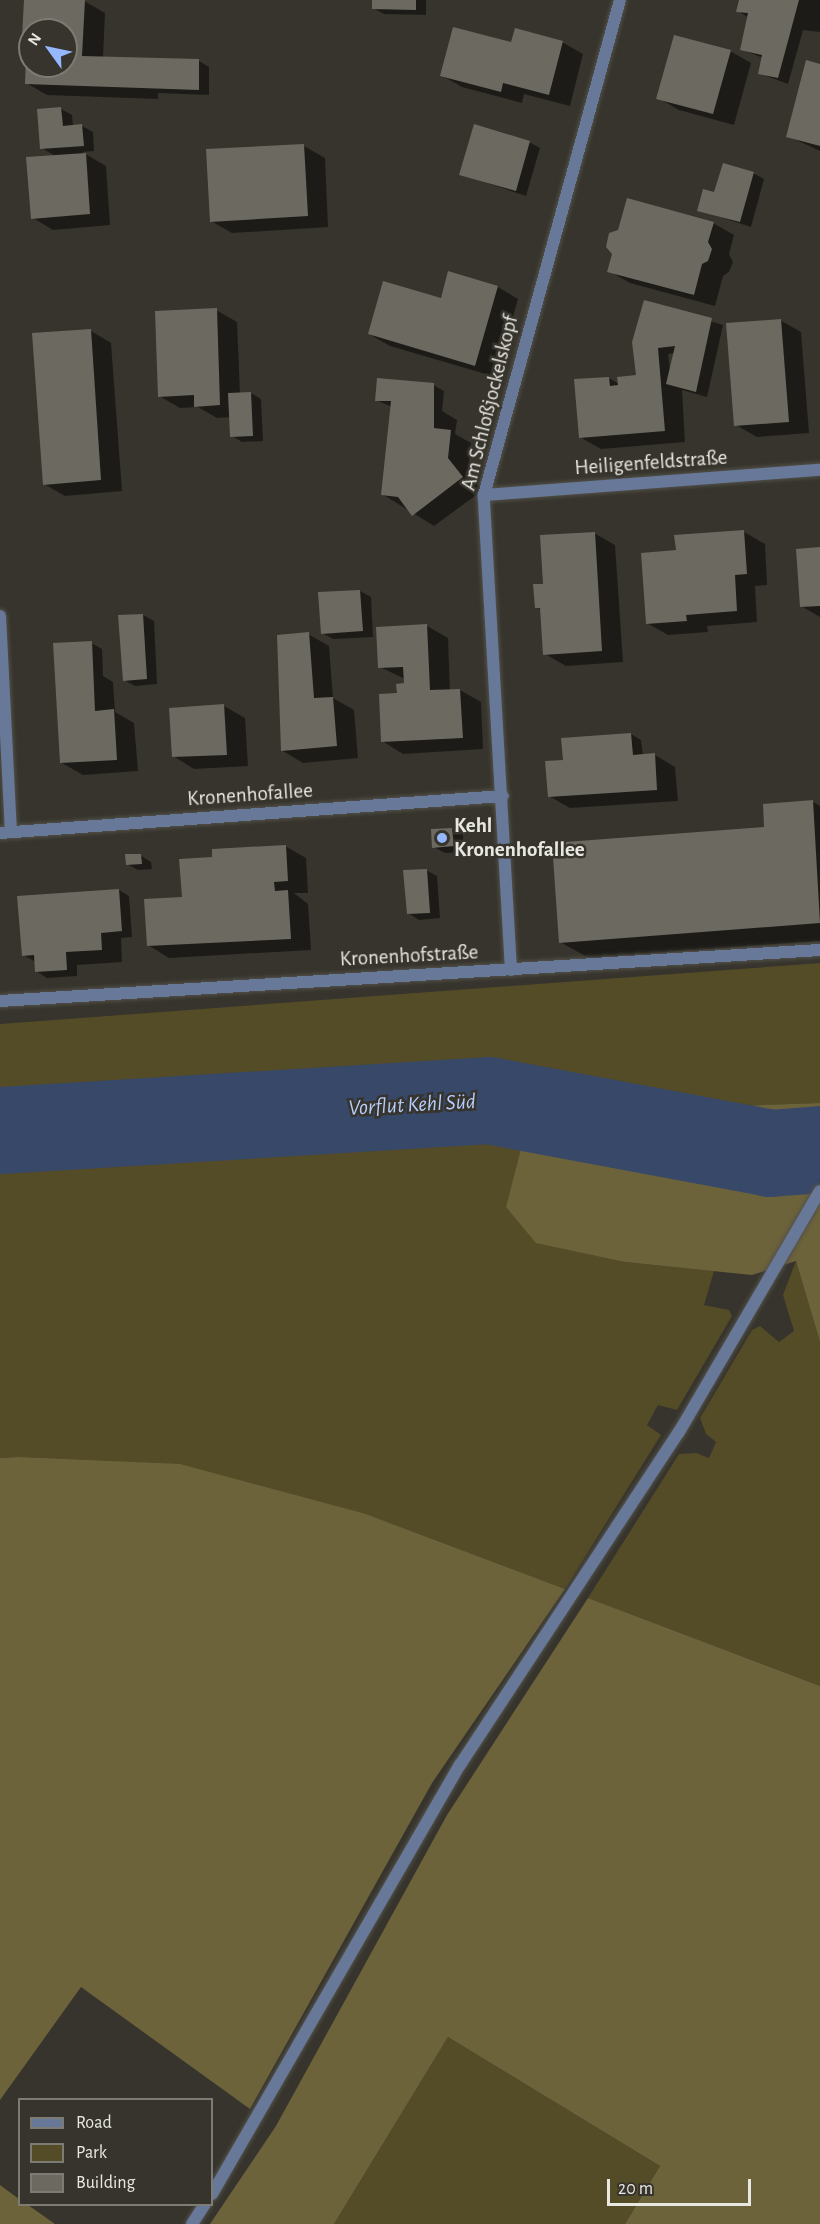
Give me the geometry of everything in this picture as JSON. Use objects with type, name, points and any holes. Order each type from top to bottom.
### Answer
[{"type":"street","name":"Am Schloßjockelskopf","points":[[511,970],[503,796],[484,495],[620,0]]},
{"type":"street","name":"Heiligenfeldstraße","points":[[484,495],[820,470]]},
{"type":"street","points":[[0,616],[5,832]]},
{"type":"street","name":"Kronenhofallee","points":[[5,832],[503,796]]},
{"type":"street","name":"Kronenhofstraße","points":[[0,1001],[820,950]]},
{"type":"street","points":[[213,2192],[460,1765],[679,1432],[820,1191]]},
{"type":"street","points":[[192,2224],[204,2206]]},
{"type":"green space","points":[[820,963],[820,1103],[711,1107],[677,1153],[525,1134],[625,1262],[714,1271],[704,1305],[729,1310],[732,1316],[677,1410],[658,1405],[647,1425],[661,1435],[565,1589],[366,1514],[17,1457],[0,1458],[0,1024]]},
{"type":"green space","points":[[796,1261],[820,1342],[820,1686],[588,1598],[679,1454],[696,1453],[709,1458],[716,1442],[706,1434],[700,1418],[752,1330],[760,1326],[779,1342],[794,1331],[783,1295]]},
{"type":"green space","points":[[448,2037],[660,2166],[625,2224],[334,2224]]},
{"type":"shaded area","points":[[820,1103],[820,1342],[796,1261],[752,1275],[625,1262],[536,1243],[506,1207],[525,1134],[676,1153],[710,1107]]},
{"type":"shaded area","points":[[0,1458],[180,1464],[366,1514],[565,1589],[432,1783],[250,2109],[81,1987],[0,2100]]},
{"type":"shaded area","points":[[588,1598],[820,1686],[820,2224],[625,2224],[660,2166],[448,2037],[334,2224],[210,2224],[276,2126],[447,1815]]},
{"type":"shaded area","points":[[0,2185],[18,2198],[18,2206],[29,2206],[55,2224],[0,2224]]},
{"type":"building","points":[[24,0],[85,0],[82,56],[199,59],[199,90],[25,84],[25,78],[78,78],[78,18],[23,18]]},
{"type":"building","points":[[372,0],[416,0],[416,10],[372,9]]},
{"type":"building","points":[[739,0],[799,0],[778,78],[758,74],[762,55],[740,50],[748,13],[736,12]]},
{"type":"building","points":[[453,27],[511,42],[515,28],[563,41],[549,95],[503,83],[501,92],[440,76]]},
{"type":"building","points":[[674,35],[731,50],[713,114],[656,99]]},
{"type":"building","points":[[806,60],[820,64],[820,146],[786,137]]},
{"type":"building","points":[[61,107],[63,126],[82,124],[84,146],[40,149],[37,109]]},
{"type":"building","points":[[474,124],[530,141],[516,191],[459,175]]},
{"type":"building","points":[[304,144],[308,216],[210,222],[206,149]]},
{"type":"building","points":[[86,153],[90,214],[31,219],[26,157]]},
{"type":"building","points":[[723,163],[754,172],[740,222],[697,211],[703,189],[714,192]]},
{"type":"building","points":[[627,198],[714,222],[708,242],[712,249],[708,261],[702,264],[694,295],[607,272],[612,254],[606,247],[609,233],[618,230]]},
{"type":"building","points":[[448,271],[498,286],[475,366],[368,334],[383,281],[441,298]]},
{"type":"building","points":[[644,300],[712,318],[696,392],[666,384],[675,346],[658,348],[665,431],[579,438],[574,379],[609,377],[610,386],[618,385],[617,377],[636,375],[632,342]]},
{"type":"building","points":[[217,308],[220,405],[194,407],[194,395],[158,397],[155,311]]},
{"type":"building","points":[[781,319],[789,422],[734,426],[726,323]]},
{"type":"building","points":[[91,329],[101,480],[43,485],[32,333]]},
{"type":"building","points":[[377,378],[434,383],[434,428],[451,430],[448,458],[463,477],[412,516],[398,497],[381,495],[391,401],[375,401]]},
{"type":"building","points":[[251,392],[253,436],[230,437],[228,393]]},
{"type":"building","points":[[744,530],[747,574],[735,575],[737,611],[686,615],[687,621],[646,624],[641,553],[676,550],[674,535]]},
{"type":"building","points":[[595,532],[602,651],[543,655],[540,608],[535,608],[533,584],[543,584],[540,535]]},
{"type":"building","points":[[820,547],[820,606],[800,607],[796,549]]},
{"type":"building","points":[[360,590],[363,631],[321,634],[318,592]]},
{"type":"building","points":[[143,614],[147,679],[123,681],[118,615]]},
{"type":"building","points":[[427,624],[430,690],[460,689],[463,738],[381,742],[379,694],[397,693],[396,684],[404,683],[403,667],[378,668],[376,627]]},
{"type":"building","points":[[309,632],[314,698],[333,697],[337,746],[281,751],[277,635]]},
{"type":"building","points":[[92,641],[95,711],[114,709],[117,760],[60,763],[53,643]]},
{"type":"building","points":[[224,704],[227,755],[172,757],[169,708]]},
{"type":"building","points":[[631,733],[633,755],[655,753],[657,790],[548,797],[545,761],[563,760],[561,738]]},
{"type":"building","points":[[813,800],[820,923],[559,943],[552,843],[764,827],[763,804]]},
{"type":"building","name":"Kehl Kronenhofallee","points":[[452,828],[454,846],[432,848],[431,829]]},
{"type":"building","points":[[286,845],[288,881],[274,882],[275,891],[288,890],[291,939],[147,946],[144,899],[182,897],[179,859],[212,857],[212,849]]},
{"type":"building","points":[[125,854],[141,854],[142,864],[126,865]]},
{"type":"building","points":[[427,869],[430,913],[407,914],[403,870]]},
{"type":"building","points":[[119,889],[122,931],[101,933],[102,950],[66,952],[67,970],[35,972],[34,955],[22,956],[17,896]]},
{"type":"waterway","name":"Vorflut Kehl Süd","points":[[0,1130],[488,1100],[770,1153],[820,1149]]},
{"type":"place","name":"Kehl Kronenhofallee","points":[[442,838]]}]
